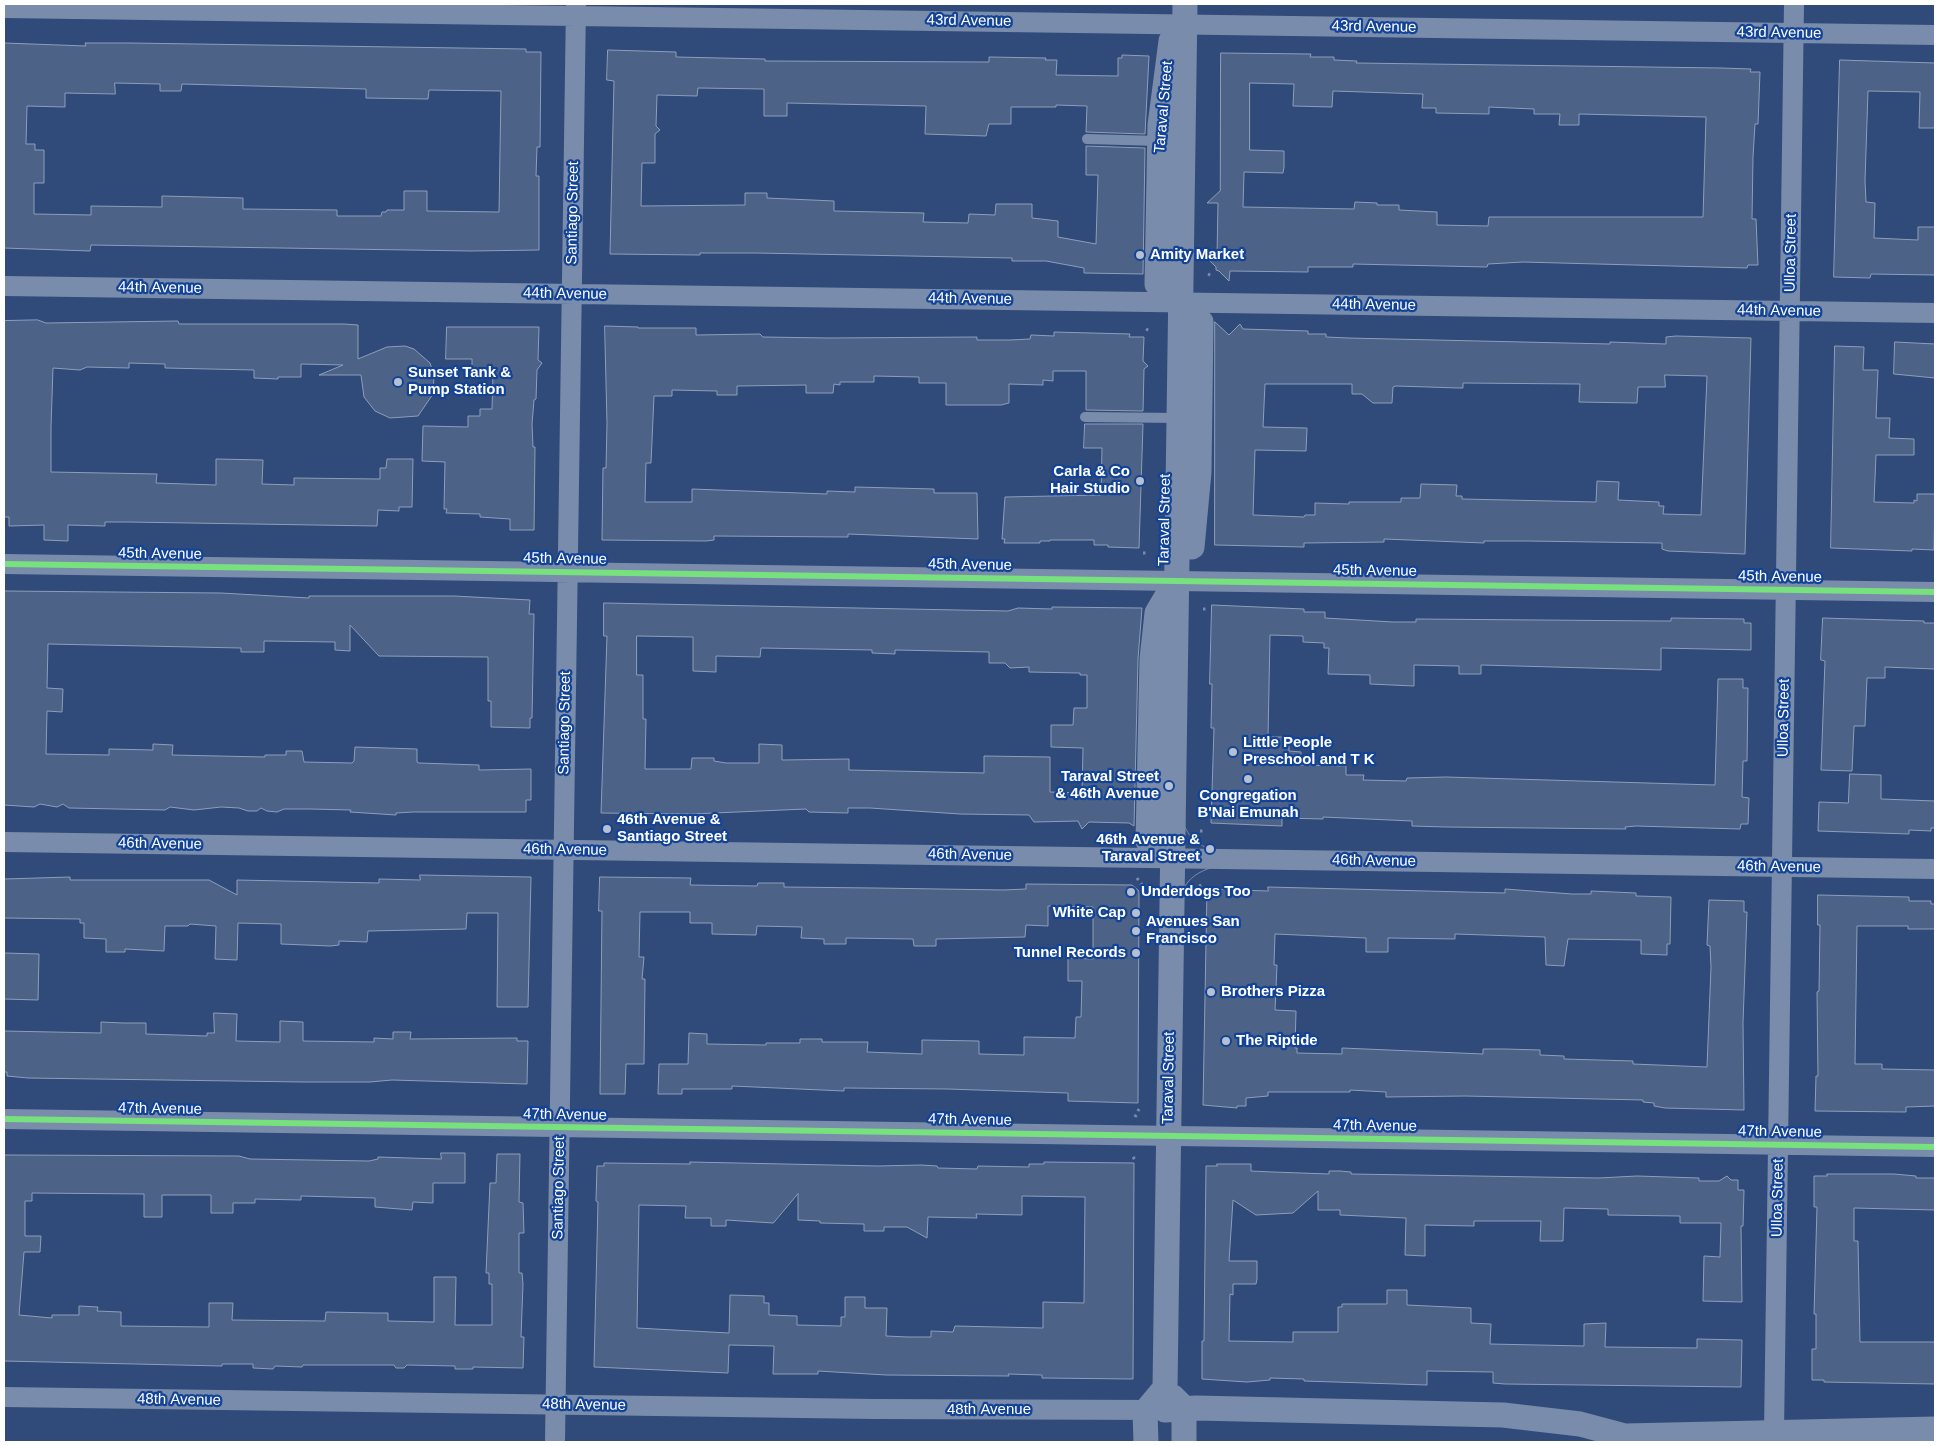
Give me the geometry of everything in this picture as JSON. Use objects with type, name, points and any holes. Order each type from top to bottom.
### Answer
[{"type":"street","name":"Taraval Street","points":[[1176,581],[1192,549],[1199,472],[1201,322],[1157,284],[1159,141],[1170,42],[1184,14],[1198,7],[1198,4]]},
{"type":"street","name":"Ulloa Street","points":[[1774,1433],[1794,4]]},
{"type":"street","name":"43rd Avenue","points":[[4,8],[1184,14],[1794,33],[1935,35]]},
{"type":"street","name":"Santiago Street","points":[[555,1442],[576,10]]},
{"type":"street","name":"Taraval Street","points":[[1146,1442],[1165,1404],[1184,14]]},
{"type":"street","name":"44th Avenue","points":[[4,286],[1935,313]]},
{"type":"street","name":"45th Avenue","points":[[4,564],[1935,592]]},
{"type":"street","name":"46th Avenue","points":[[4,842],[1935,869]]},
{"type":"street","name":"47th Avenue","points":[[4,1119],[1935,1147]]},
{"type":"street","name":"48th Avenue","points":[[4,1397],[555,1405],[1165,1404]]},
{"type":"street","name":"Taraval Street","points":[[1165,1404],[1184,1442]]},
{"type":"street","points":[[1165,1404],[1502,1415],[1580,1424],[1625,1436]]},
{"type":"street","points":[[1593,1442],[1625,1436],[1935,1429]]},
{"type":"lane","points":[[1087,139],[1159,141]]},
{"type":"lane","points":[[1086,417],[1179,418]]},
{"type":"path","points":[[1208,274],[1212,276]]},
{"type":"path","points":[[1202,609],[1208,609]]},
{"type":"path","points":[[1200,831],[1205,831]]},
{"type":"path","points":[[1136,877],[1142,884],[1153,887]]},
{"type":"path","points":[[1199,886],[1204,884]]},
{"type":"path","points":[[1135,1117],[1140,1109]]},
{"type":"path","points":[[1133,1157],[1137,1162]]},
{"type":"building","points":[[4,43],[86,46],[85,43],[130,43],[526,49],[526,52],[541,52],[540,147],[537,147],[536,176],[539,176],[539,250],[471,251],[91,245],[90,251],[4,248]],"holes":[[[115,83],[160,84],[160,91],[181,91],[182,84],[366,89],[366,98],[428,99],[429,90],[501,91],[499,212],[427,211],[427,191],[404,191],[404,210],[387,210],[382,212],[381,216],[337,216],[337,210],[243,209],[243,198],[162,196],[162,207],[91,206],[91,215],[34,214],[34,183],[44,183],[44,150],[35,150],[35,144],[26,144],[27,106],[65,107],[65,93],[115,94]]]},
{"type":"building","points":[[608,50],[676,52],[676,57],[765,59],[765,61],[989,62],[989,57],[1046,58],[1045,60],[1057,60],[1056,75],[1118,76],[1118,58],[1122,58],[1122,55],[1149,56],[1145,134],[1086,132],[1087,106],[1056,105],[1056,107],[1011,107],[1011,124],[989,124],[986,136],[925,134],[926,106],[787,103],[787,116],[764,116],[764,89],[698,88],[697,96],[657,95],[656,126],[660,130],[655,134],[655,163],[642,163],[641,206],[745,205],[745,193],[767,193],[767,198],[834,201],[834,211],[924,213],[923,222],[968,223],[969,214],[995,215],[996,204],[1032,204],[1032,218],[1058,221],[1058,237],[1096,244],[1098,175],[1086,175],[1086,146],[1145,148],[1143,274],[1084,273],[1084,268],[1046,261],[1012,261],[1012,258],[756,253],[700,253],[700,255],[610,254],[614,81],[607,80]]},
{"type":"building","points":[[1221,53],[1311,54],[1310,57],[1334,57],[1334,60],[1357,61],[1356,63],[1721,68],[1751,69],[1750,72],[1760,72],[1758,124],[1755,124],[1753,157],[1752,219],[1756,219],[1758,265],[1748,265],[1747,268],[1523,262],[1488,264],[1487,267],[1353,264],[1353,267],[1308,267],[1308,272],[1230,271],[1229,281],[1216,270],[1216,267],[1207,258],[1217,257],[1218,203],[1207,203],[1220,191]],"holes":[[[1250,83],[1294,84],[1293,106],[1332,107],[1333,91],[1423,94],[1422,108],[1436,108],[1436,113],[1489,114],[1489,107],[1534,109],[1534,114],[1560,114],[1559,125],[1579,125],[1579,114],[1706,117],[1703,217],[1489,217],[1488,226],[1437,225],[1437,212],[1399,210],[1399,205],[1355,202],[1354,209],[1243,207],[1244,172],[1283,173],[1284,167],[1284,151],[1250,150]]]},
{"type":"building","points":[[1840,60],[1935,63],[1935,128],[1919,128],[1920,92],[1868,91],[1865,181],[1866,202],[1875,203],[1874,238],[1918,240],[1918,227],[1935,227],[1935,275],[1871,274],[1870,278],[1834,277]]},
{"type":"building","points":[[38,320],[46,323],[178,321],[179,324],[358,325],[358,359],[387,347],[405,346],[414,349],[430,363],[434,376],[433,394],[418,416],[390,418],[375,411],[364,397],[361,375],[319,375],[343,365],[301,364],[301,377],[278,377],[278,379],[254,378],[254,370],[165,368],[165,364],[129,363],[129,368],[87,367],[80,370],[53,368],[51,427],[51,472],[157,474],[156,483],[216,485],[216,459],[263,460],[262,484],[294,485],[294,478],[380,479],[380,468],[386,468],[387,459],[413,459],[412,507],[399,507],[399,511],[378,510],[377,526],[128,522],[105,522],[105,526],[68,525],[68,541],[44,540],[44,525],[9,526],[9,517],[4,517],[4,321]]},
{"type":"building","points":[[1215,322],[1229,335],[1240,324],[1243,329],[1308,331],[1308,334],[1326,334],[1326,337],[1348,338],[1666,344],[1666,337],[1676,336],[1751,338],[1745,554],[1668,551],[1662,549],[1662,543],[1484,541],[1484,543],[1384,539],[1384,542],[1304,543],[1304,547],[1215,545]],"holes":[[[1665,375],[1707,376],[1701,515],[1663,514],[1664,506],[1659,506],[1659,502],[1618,500],[1619,482],[1597,481],[1596,502],[1462,499],[1462,496],[1456,496],[1457,485],[1421,484],[1420,498],[1401,498],[1401,502],[1315,503],[1315,515],[1305,515],[1304,517],[1253,515],[1255,450],[1306,451],[1307,428],[1263,427],[1265,384],[1352,384],[1352,394],[1362,394],[1373,403],[1392,403],[1393,387],[1396,386],[1463,388],[1463,383],[1580,384],[1579,402],[1637,403],[1638,387],[1665,387]]]},
{"type":"building","points":[[605,326],[696,328],[696,335],[760,334],[763,337],[977,337],[977,340],[1010,340],[1030,339],[1031,335],[1054,336],[1054,332],[1130,334],[1129,337],[1144,337],[1143,361],[1148,366],[1144,369],[1143,411],[1086,410],[1086,371],[1053,371],[1053,381],[1043,380],[1043,385],[1009,384],[1009,403],[1001,405],[946,405],[946,383],[919,383],[919,377],[874,376],[874,382],[840,382],[840,385],[834,384],[833,393],[806,393],[806,385],[737,386],[737,395],[717,395],[717,391],[672,390],[672,396],[654,396],[651,463],[646,463],[645,502],[692,502],[692,489],[827,494],[827,491],[855,492],[855,487],[934,489],[934,493],[977,493],[978,539],[848,534],[848,537],[714,536],[714,540],[706,541],[602,540],[603,468],[606,468],[607,424]]},
{"type":"building","points":[[447,327],[539,327],[538,360],[542,363],[537,370],[536,399],[534,400],[532,424],[533,447],[535,447],[534,530],[510,530],[510,519],[480,517],[480,514],[446,513],[447,509],[444,509],[445,462],[422,461],[423,426],[468,427],[468,416],[480,416],[480,409],[492,409],[493,372],[472,372],[472,359],[446,359]]},
{"type":"building","points":[[1895,342],[1935,344],[1935,378],[1894,374]]},
{"type":"building","points":[[1835,346],[1864,347],[1863,370],[1878,370],[1876,418],[1890,418],[1889,438],[1914,439],[1914,455],[1876,455],[1874,502],[1914,503],[1914,500],[1917,501],[1917,494],[1935,494],[1934,550],[1831,548]]},
{"type":"building","points":[[1085,424],[1143,424],[1139,548],[1094,545],[1094,540],[1004,543],[1005,539],[1002,539],[1005,497],[1101,495],[1102,448],[1084,448]]},
{"type":"building","points":[[4,591],[221,593],[309,598],[309,596],[454,596],[530,600],[529,614],[534,614],[532,718],[530,718],[530,728],[491,727],[491,701],[488,701],[488,657],[379,656],[350,625],[350,651],[335,650],[335,642],[264,641],[264,652],[241,652],[241,648],[48,644],[47,688],[63,689],[62,712],[47,711],[46,754],[109,755],[109,749],[153,750],[153,744],[173,745],[172,755],[265,757],[265,755],[286,755],[286,751],[302,751],[304,762],[352,763],[354,761],[355,747],[417,749],[417,762],[419,763],[479,765],[479,770],[531,769],[531,800],[526,800],[526,812],[413,812],[396,813],[396,815],[350,812],[351,810],[284,809],[277,812],[261,808],[257,811],[248,811],[239,808],[221,807],[194,810],[170,807],[165,810],[69,808],[63,804],[57,807],[40,804],[34,807],[4,805]]},
{"type":"building","points":[[604,603],[1008,611],[1018,608],[1052,609],[1052,607],[1142,608],[1138,659],[1134,826],[1129,823],[1089,822],[1082,829],[1078,821],[1034,822],[1029,815],[960,814],[870,808],[848,808],[848,813],[809,812],[806,809],[691,814],[601,813],[607,636],[604,636]],"holes":[[[637,636],[693,637],[693,671],[716,672],[716,656],[760,657],[761,648],[872,650],[872,653],[895,654],[895,650],[989,652],[989,663],[1005,663],[1010,668],[1029,667],[1029,672],[1080,673],[1080,675],[1087,675],[1087,708],[1074,708],[1073,725],[1051,725],[1051,747],[1083,748],[1082,793],[1050,792],[1050,757],[984,756],[984,773],[849,770],[849,759],[782,760],[782,745],[759,744],[759,763],[726,763],[714,761],[714,758],[692,758],[691,769],[645,769],[646,719],[643,719],[643,675],[637,675]]]},
{"type":"building","points":[[1212,605],[1304,609],[1304,612],[1325,612],[1325,618],[1393,622],[1416,622],[1416,619],[1671,621],[1671,618],[1744,619],[1744,623],[1751,623],[1751,650],[1661,648],[1661,670],[1481,665],[1481,674],[1459,674],[1459,666],[1414,665],[1414,686],[1370,684],[1370,675],[1328,674],[1329,648],[1324,648],[1324,643],[1303,642],[1303,636],[1270,635],[1268,737],[1289,737],[1289,751],[1301,752],[1300,765],[1346,766],[1346,775],[1364,775],[1363,780],[1406,781],[1407,778],[1446,777],[1715,785],[1718,679],[1743,679],[1743,688],[1748,688],[1747,761],[1743,761],[1742,797],[1749,798],[1748,824],[1741,824],[1740,829],[1636,826],[1625,827],[1626,829],[1446,827],[1412,826],[1412,821],[1323,817],[1323,819],[1282,818],[1282,826],[1211,823],[1214,728],[1211,728],[1212,684],[1210,684]]},
{"type":"building","points":[[1823,618],[1924,621],[1924,623],[1935,623],[1935,669],[1885,667],[1885,678],[1867,678],[1865,726],[1854,726],[1852,771],[1821,770],[1825,661],[1821,660]]},
{"type":"building","points":[[1850,774],[1881,775],[1881,799],[1935,801],[1935,828],[1931,828],[1931,831],[1909,830],[1909,834],[1818,831],[1819,802],[1848,803]]},
{"type":"building","points":[[420,875],[531,877],[528,1007],[497,1007],[498,913],[467,913],[466,929],[368,931],[367,942],[339,941],[339,945],[330,946],[281,944],[281,924],[238,923],[237,960],[215,959],[216,926],[190,924],[188,926],[165,926],[164,951],[125,949],[125,952],[106,952],[106,939],[84,938],[84,923],[80,923],[80,919],[4,918],[4,879],[70,877],[70,880],[209,880],[237,895],[237,880],[379,883],[379,879],[420,880]]},
{"type":"building","points":[[600,877],[691,878],[690,885],[757,886],[758,883],[784,883],[784,887],[1004,890],[1026,889],[1026,884],[1132,885],[1139,891],[1138,1103],[1068,1101],[1068,1093],[947,1089],[844,1088],[844,1091],[732,1086],[732,1089],[682,1089],[682,1094],[658,1094],[659,1064],[688,1064],[689,1033],[707,1034],[707,1044],[766,1045],[766,1043],[800,1043],[800,1039],[822,1039],[822,1042],[868,1042],[867,1052],[922,1054],[922,1040],[979,1041],[979,1054],[1024,1055],[1024,1037],[1075,1038],[1076,1017],[1081,1017],[1082,981],[1068,981],[1068,958],[1093,959],[1093,907],[1048,906],[1048,926],[1026,925],[1025,937],[936,939],[936,946],[914,946],[913,939],[846,938],[846,944],[824,944],[824,939],[801,938],[802,927],[757,926],[756,935],[712,934],[712,923],[690,923],[690,912],[640,912],[639,957],[644,957],[642,979],[645,979],[644,1064],[626,1064],[625,1094],[600,1094],[602,911],[599,911]]},
{"type":"building","points":[[1268,887],[1505,893],[1505,889],[1572,894],[1591,894],[1591,891],[1636,893],[1636,896],[1671,897],[1670,944],[1667,944],[1667,955],[1641,954],[1641,940],[1568,939],[1564,966],[1546,965],[1545,937],[1455,934],[1455,939],[1388,938],[1388,952],[1366,952],[1366,938],[1275,934],[1274,965],[1277,965],[1275,1010],[1296,1011],[1295,1048],[1297,1048],[1297,1053],[1342,1054],[1342,1048],[1483,1054],[1483,1049],[1540,1050],[1540,1055],[1564,1056],[1564,1059],[1633,1061],[1633,1064],[1707,1067],[1711,967],[1710,946],[1707,945],[1709,900],[1744,901],[1744,912],[1747,912],[1743,1023],[1744,1110],[1665,1108],[1654,1106],[1654,1103],[1643,1102],[1643,1100],[1465,1096],[1386,1097],[1386,1092],[1350,1090],[1350,1092],[1268,1092],[1268,1096],[1246,1098],[1246,1106],[1237,1106],[1237,1108],[1203,1105],[1207,889],[1268,891]]},
{"type":"building","points":[[1818,895],[1909,897],[1909,901],[1931,901],[1931,904],[1935,904],[1935,929],[1908,929],[1908,926],[1857,926],[1855,1064],[1882,1064],[1882,1069],[1935,1070],[1935,1106],[1906,1107],[1906,1112],[1815,1111],[1816,1076],[1818,1076],[1817,992],[1819,991],[1820,925],[1818,925]]},
{"type":"building","points":[[4,953],[39,954],[38,1000],[4,999]]},
{"type":"building","points":[[214,1013],[237,1014],[236,1041],[280,1042],[280,1021],[303,1022],[303,1041],[374,1042],[374,1038],[393,1039],[393,1032],[411,1032],[410,1039],[517,1038],[517,1041],[528,1041],[527,1084],[392,1080],[370,1082],[302,1082],[28,1078],[7,1076],[7,1072],[4,1072],[4,1031],[101,1033],[101,1022],[146,1023],[146,1034],[207,1036],[207,1033],[214,1033]]},
{"type":"building","points":[[441,1153],[465,1153],[465,1183],[433,1183],[433,1203],[413,1202],[412,1210],[375,1207],[375,1198],[301,1196],[301,1200],[255,1199],[255,1203],[233,1203],[233,1213],[211,1213],[211,1195],[162,1195],[162,1217],[144,1217],[144,1194],[32,1193],[32,1201],[25,1201],[25,1236],[41,1236],[40,1252],[24,1252],[19,1315],[52,1318],[52,1315],[79,1315],[79,1306],[98,1307],[97,1311],[121,1312],[121,1326],[209,1327],[209,1303],[233,1303],[232,1320],[325,1321],[326,1312],[388,1313],[388,1321],[434,1322],[434,1277],[456,1277],[455,1325],[492,1325],[492,1284],[489,1284],[489,1273],[486,1273],[490,1183],[496,1183],[497,1154],[520,1154],[519,1202],[523,1203],[524,1233],[519,1233],[519,1273],[522,1273],[523,1284],[521,1337],[524,1337],[523,1368],[473,1367],[473,1369],[455,1369],[455,1366],[407,1365],[404,1368],[396,1368],[394,1365],[303,1365],[302,1367],[275,1366],[273,1369],[253,1368],[253,1364],[222,1364],[222,1366],[4,1361],[4,1155],[239,1156],[250,1159],[369,1161],[378,1159],[378,1157],[441,1159]]},
{"type":"building","points":[[690,1162],[878,1166],[921,1165],[937,1166],[938,1168],[977,1169],[978,1166],[1029,1167],[1029,1164],[1044,1164],[1044,1162],[1134,1163],[1133,1379],[1042,1378],[1042,1375],[1008,1374],[1009,1376],[886,1375],[818,1371],[818,1374],[773,1374],[774,1346],[729,1345],[728,1373],[594,1367],[598,1202],[596,1201],[597,1166],[604,1166],[604,1163],[690,1164]],"holes":[[[798,1194],[798,1220],[820,1221],[820,1223],[864,1224],[864,1231],[884,1231],[884,1227],[907,1227],[927,1238],[928,1217],[977,1218],[976,1214],[1022,1215],[1022,1196],[1085,1197],[1084,1303],[1043,1302],[1043,1328],[955,1326],[953,1332],[931,1331],[931,1337],[908,1337],[886,1336],[887,1308],[865,1308],[865,1297],[845,1297],[845,1317],[841,1317],[841,1326],[797,1325],[797,1316],[769,1315],[769,1303],[764,1303],[764,1296],[730,1295],[729,1333],[637,1328],[639,1205],[686,1206],[685,1218],[711,1218],[711,1226],[726,1226],[726,1220],[773,1223]]]},
{"type":"building","points":[[1217,1164],[1251,1164],[1251,1171],[1329,1174],[1329,1171],[1340,1171],[1351,1172],[1351,1174],[1599,1178],[1637,1176],[1699,1178],[1699,1181],[1719,1181],[1727,1176],[1731,1180],[1738,1180],[1738,1190],[1744,1190],[1743,1226],[1741,1226],[1742,1302],[1703,1301],[1704,1256],[1720,1257],[1721,1223],[1680,1223],[1680,1216],[1608,1215],[1608,1209],[1564,1208],[1563,1241],[1540,1241],[1541,1221],[1474,1221],[1474,1226],[1425,1225],[1425,1256],[1405,1255],[1406,1218],[1340,1215],[1340,1210],[1318,1210],[1318,1191],[1293,1213],[1256,1215],[1233,1200],[1229,1261],[1257,1261],[1257,1279],[1256,1284],[1233,1284],[1233,1295],[1230,1294],[1229,1341],[1293,1342],[1293,1332],[1338,1332],[1338,1307],[1342,1307],[1342,1304],[1387,1304],[1387,1290],[1407,1290],[1407,1305],[1471,1308],[1471,1323],[1491,1324],[1490,1344],[1584,1346],[1584,1324],[1606,1323],[1605,1347],[1697,1348],[1697,1339],[1742,1340],[1741,1387],[1505,1384],[1493,1383],[1493,1372],[1427,1371],[1427,1385],[1270,1378],[1270,1380],[1247,1382],[1202,1379],[1206,1166],[1217,1166]]},
{"type":"building","points":[[1827,1174],[1894,1174],[1916,1176],[1916,1178],[1935,1178],[1935,1210],[1854,1208],[1854,1241],[1858,1241],[1860,1342],[1935,1342],[1935,1384],[1824,1382],[1824,1380],[1812,1380],[1812,1349],[1816,1349],[1816,1314],[1814,1314],[1817,1207],[1814,1207],[1814,1176],[1827,1176]]},
{"type":"tram line","points":[[1180,4],[1168,812],[1172,832],[1181,847],[1195,858],[1214,863],[1935,874]]},
{"type":"tram line","points":[[1190,4],[1178,787],[1183,821],[1188,833],[1205,847],[1233,854],[1252,855],[1935,864]]},
{"type":"tram line","points":[[1158,1375],[1168,827]]},
{"type":"tram line","points":[[1165,1204],[1172,1167],[1178,842]]},
{"type":"tram line","points":[[1180,898],[1185,886],[1193,877],[1204,870],[1217,866]]},
{"type":"cycle path","points":[[4,564],[1935,592]]},
{"type":"cycle path","points":[[4,1119],[1935,1147]]},
{"type":"place","name":"Amity Market","points":[[1140,255]]},
{"type":"place","name":"Sunset Tank & Pump Station","points":[[398,382]]},
{"type":"place","name":"Carla & Co Hair Studio","points":[[1140,481]]},
{"type":"place","name":"Little People Preschool and T K","points":[[1233,752]]},
{"type":"place","name":"Congregation B'Nai Emunah","points":[[1248,779]]},
{"type":"place","name":"Taraval Street & 46th Avenue","points":[[1169,786]]},
{"type":"place","name":"46th Avenue & Santiago Street","points":[[607,829]]},
{"type":"place","name":"46th Avenue & Taraval Street","points":[[1210,849]]},
{"type":"place","name":"Underdogs Too","points":[[1131,892]]},
{"type":"place","name":"White Cap","points":[[1136,913]]},
{"type":"place","name":"Avenues San Francisco","points":[[1136,931]]},
{"type":"place","name":"Tunnel Records","points":[[1136,953]]},
{"type":"place","name":"Brothers Pizza","points":[[1211,992]]},
{"type":"place","name":"The Riptide","points":[[1226,1041]]}]
